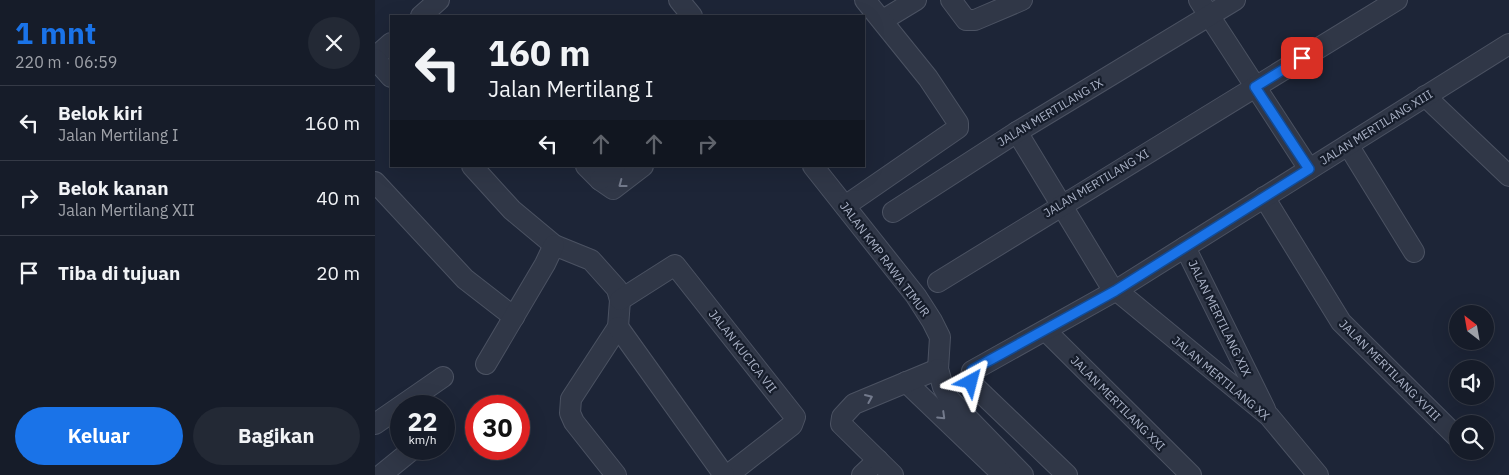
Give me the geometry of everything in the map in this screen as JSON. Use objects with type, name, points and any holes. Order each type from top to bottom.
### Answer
[{"type":"street","points":[[679,0],[691,15]]},
{"type":"street","points":[[845,206],[958,128],[958,123],[928,78],[865,0]]},
{"type":"street","points":[[883,20],[916,0]]},
{"type":"street","points":[[951,0],[966,20],[975,20],[1022,0]]},
{"type":"street","name":"JALAN MERTILANG IX","points":[[893,212],[1204,8],[1235,0]]},
{"type":"street","name":"JALAN MERTILANG XI","points":[[938,282],[1062,204],[1397,0]]},
{"type":"street","points":[[1204,8],[1309,169]]},
{"type":"street","points":[[390,44],[375,58],[390,76]]},
{"type":"street","name":"JALAN MERTILANG XIII","points":[[1067,475],[971,382],[972,370],[1046,331],[1115,291],[1509,44]]},
{"type":"street","points":[[1425,96],[1509,176]]},
{"type":"street","points":[[1017,132],[1115,291]]},
{"type":"street","points":[[1347,145],[1414,252]]},
{"type":"street","points":[[473,167],[512,210],[554,245],[591,260],[617,289],[620,300],[618,327],[571,399],[569,406],[574,422],[616,475]]},
{"type":"street","points":[[593,173],[612,167]]},
{"type":"street","points":[[593,173],[611,189],[617,188],[642,167]]},
{"type":"street","name":"JALAN KMP RAWA TIMUR","points":[[814,167],[917,296],[933,321],[940,337],[938,369],[943,387],[953,404],[1023,475]]},
{"type":"street","points":[[375,182],[465,279],[514,316]]},
{"type":"street","name":"JALAN MERTILANG XVIII","points":[[1264,197],[1341,322],[1449,429]]},
{"type":"street","points":[[486,364],[545,264],[554,245]]},
{"type":"street","name":"JALAN MERTILANG XIX","points":[[1185,247],[1269,416]]},
{"type":"street","name":"JALAN KUCICA VII","points":[[618,327],[726,475],[792,424],[795,418],[674,265],[620,300]]},
{"type":"street","name":"JALAN MERTILANG XX","points":[[1115,291],[1269,416],[1318,475]]},
{"type":"street","name":"JALAN MERTILANG XXI","points":[[1046,331],[1191,475]]},
{"type":"street","points":[[893,475],[841,424],[841,417],[854,404],[938,369]]},
{"type":"street","points":[[375,423],[443,377]]},
{"type":"street","points":[[906,382],[1003,475]]},
{"type":"street","points":[[381,475],[399,460]]},
{"type":"street","points":[[861,475],[878,460]]},
{"type":"route","points":[[971,382],[972,370],[1046,331],[1115,291],[1309,169],[1255,87],[1302,58]]}]
